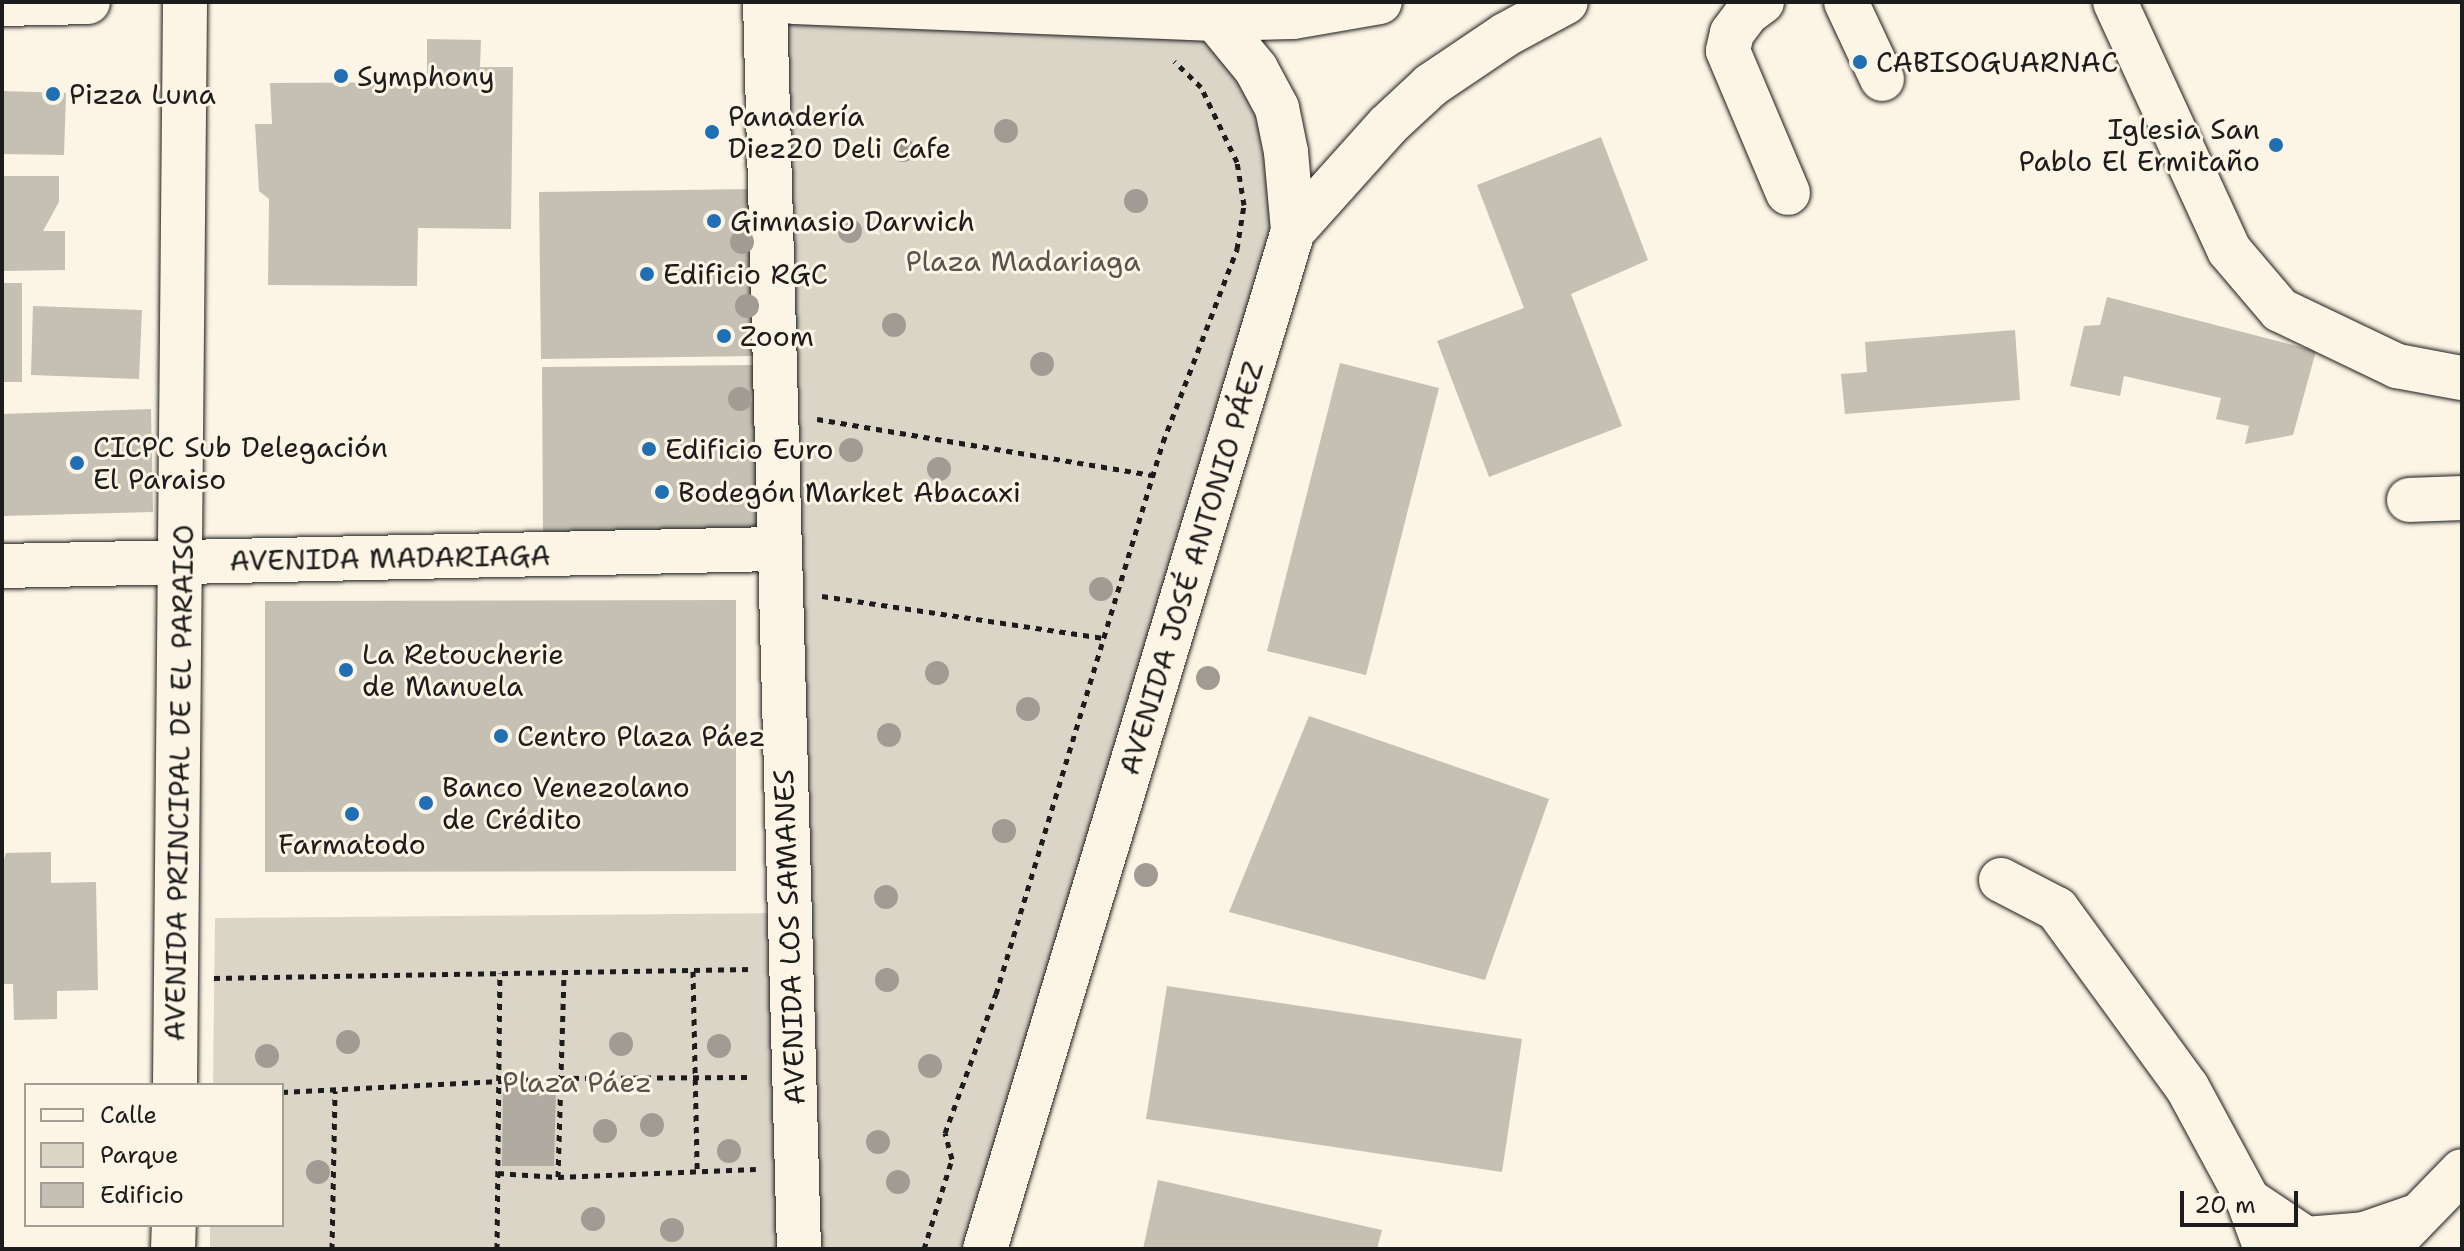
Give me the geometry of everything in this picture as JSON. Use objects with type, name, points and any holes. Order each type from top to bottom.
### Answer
[{"type":"street","points":[[2,4],[88,2]]},
{"type":"street","name":"AVENIDA PRINCIPAL DE EL PARAISO","points":[[175,1083],[185,2]]},
{"type":"street","name":"AVENIDA LOS SAMANES","points":[[765,2],[777,549],[799,1249]]},
{"type":"street","points":[[794,2],[1215,19],[1293,17],[1380,2]]},
{"type":"street","name":"AVENIDA JOSÉ ANTONIO PÁEZ","points":[[985,1249],[1293,231],[1368,147],[1431,85],[1505,35],[1566,2]]},
{"type":"street","points":[[1762,2],[1747,13],[1732,33],[1728,51],[1788,193]]},
{"type":"street","points":[[1846,2],[1882,79]]},
{"type":"street","points":[[2115,2],[2229,250],[2280,310],[2397,366],[2462,378]]},
{"type":"street","points":[[1215,19],[1256,69],[1277,108],[1286,152],[1293,231]]},
{"type":"street","points":[[2409,500],[2462,498]]},
{"type":"street","name":"AVENIDA MADARIAGA","points":[[2,566],[777,549]]},
{"type":"street","points":[[2001,880],[2057,909],[2187,1087],[2248,1200],[2266,1249]]},
{"type":"street","points":[[2248,1200],[2306,1239],[2401,1233],[2462,1171]]},
{"type":"street","points":[[173,1249],[174,1227]]},
{"type":"path","points":[[924,1249],[952,1159],[945,1133],[996,994],[1153,475],[1237,249],[1244,205],[1237,162],[1201,87],[1178,63],[1162,56]]},
{"type":"path","points":[[804,417],[1153,475]]},
{"type":"path","points":[[810,594],[1102,638]]},
{"type":"path","points":[[201,979],[763,969]]},
{"type":"path","points":[[693,970],[697,1170]]},
{"type":"path","points":[[558,1177],[564,972]]},
{"type":"path","points":[[497,1249],[500,973]]},
{"type":"path","points":[[284,1092],[498,1080],[766,1076]]},
{"type":"path","points":[[332,1249],[335,1091]]},
{"type":"path","points":[[498,1173],[558,1177],[769,1169]]},
{"type":"green space","name":"Plaza Madariaga","points":[[765,2],[1215,19],[1277,108],[1293,231],[985,1249],[210,1249],[210,1227],[284,1227],[284,1083],[213,1083],[215,918],[790,913]]},
{"type":"shaded area","points":[[503,1086],[556,1086],[554,1166],[502,1166]]},
{"type":"building","points":[[427,39],[481,40],[480,67],[513,67],[511,229],[418,228],[417,286],[268,285],[269,199],[259,191],[255,124],[272,124],[270,83],[427,82]]},
{"type":"building","points":[[2,91],[66,93],[64,155],[2,154]]},
{"type":"building","points":[[1601,137],[1648,260],[1571,294],[1622,426],[1489,477],[1437,341],[1524,308],[1477,185]]},
{"type":"building","points":[[2,176],[59,176],[59,202],[43,231],[65,231],[65,270],[2,271]]},
{"type":"building","name":"Edificio RGC","points":[[753,189],[755,356],[541,359],[539,192]]},
{"type":"building","points":[[2,283],[22,283],[22,382],[2,382]]},
{"type":"building","points":[[2107,297],[2316,351],[2293,435],[2245,444],[2249,426],[2216,419],[2221,398],[2124,376],[2120,396],[2070,386],[2084,326],[2100,325]]},
{"type":"building","points":[[33,306],[142,310],[139,379],[31,375]]},
{"type":"building","points":[[2015,330],[2020,400],[1845,414],[1841,374],[1867,372],[1865,342]]},
{"type":"building","points":[[1340,363],[1439,388],[1366,675],[1267,651]]},
{"type":"building","name":"Edificio Euro","points":[[756,365],[757,531],[543,534],[542,367]]},
{"type":"building","name":"CICPC Sub Delegación El Paraiso","points":[[151,409],[153,512],[2,516],[2,414]]},
{"type":"building","name":"Centro Plaza Páez","points":[[736,600],[736,871],[265,872],[265,601]]},
{"type":"building","points":[[1309,716],[1549,799],[1485,980],[1229,912]]},
{"type":"building","points":[[51,852],[51,883],[96,882],[98,990],[57,991],[57,1019],[14,1020],[13,984],[2,984],[2,865],[6,853]]},
{"type":"building","points":[[1167,986],[1522,1039],[1502,1172],[1146,1119]]},
{"type":"building","points":[[1158,1180],[1382,1230],[1377,1249],[1143,1249]]},
{"type":"place","name":"CABISOGUARNAC","points":[[1860,62]]},
{"type":"place","name":"Symphony","points":[[341,76]]},
{"type":"place","name":"Pizza Luna","points":[[53,94]]},
{"type":"place","name":"Panadería Diez20 Deli Cafe","points":[[712,132]]},
{"type":"place","name":"Iglesia San Pablo El Ermitaño","points":[[2276,145]]},
{"type":"place","name":"Gimnasio Darwich","points":[[714,221]]},
{"type":"place","name":"Edificio RGC","points":[[647,274]]},
{"type":"place","name":"Zoom","points":[[724,336]]},
{"type":"place","name":"Edificio Euro","points":[[649,449]]},
{"type":"place","name":"CICPC Sub Delegación El Paraiso","points":[[77,463]]},
{"type":"place","name":"Bodegón Market Abacaxi","points":[[662,492]]},
{"type":"place","name":"La Retoucherie de Manuela","points":[[346,670]]},
{"type":"place","name":"Centro Plaza Páez","points":[[501,736]]},
{"type":"place","name":"Banco Venezolano de Crédito","points":[[426,803]]},
{"type":"place","name":"Farmatodo","points":[[352,814]]},
{"type":"park label","name":"Plaza Páez","points":[[577,1082]]}]
